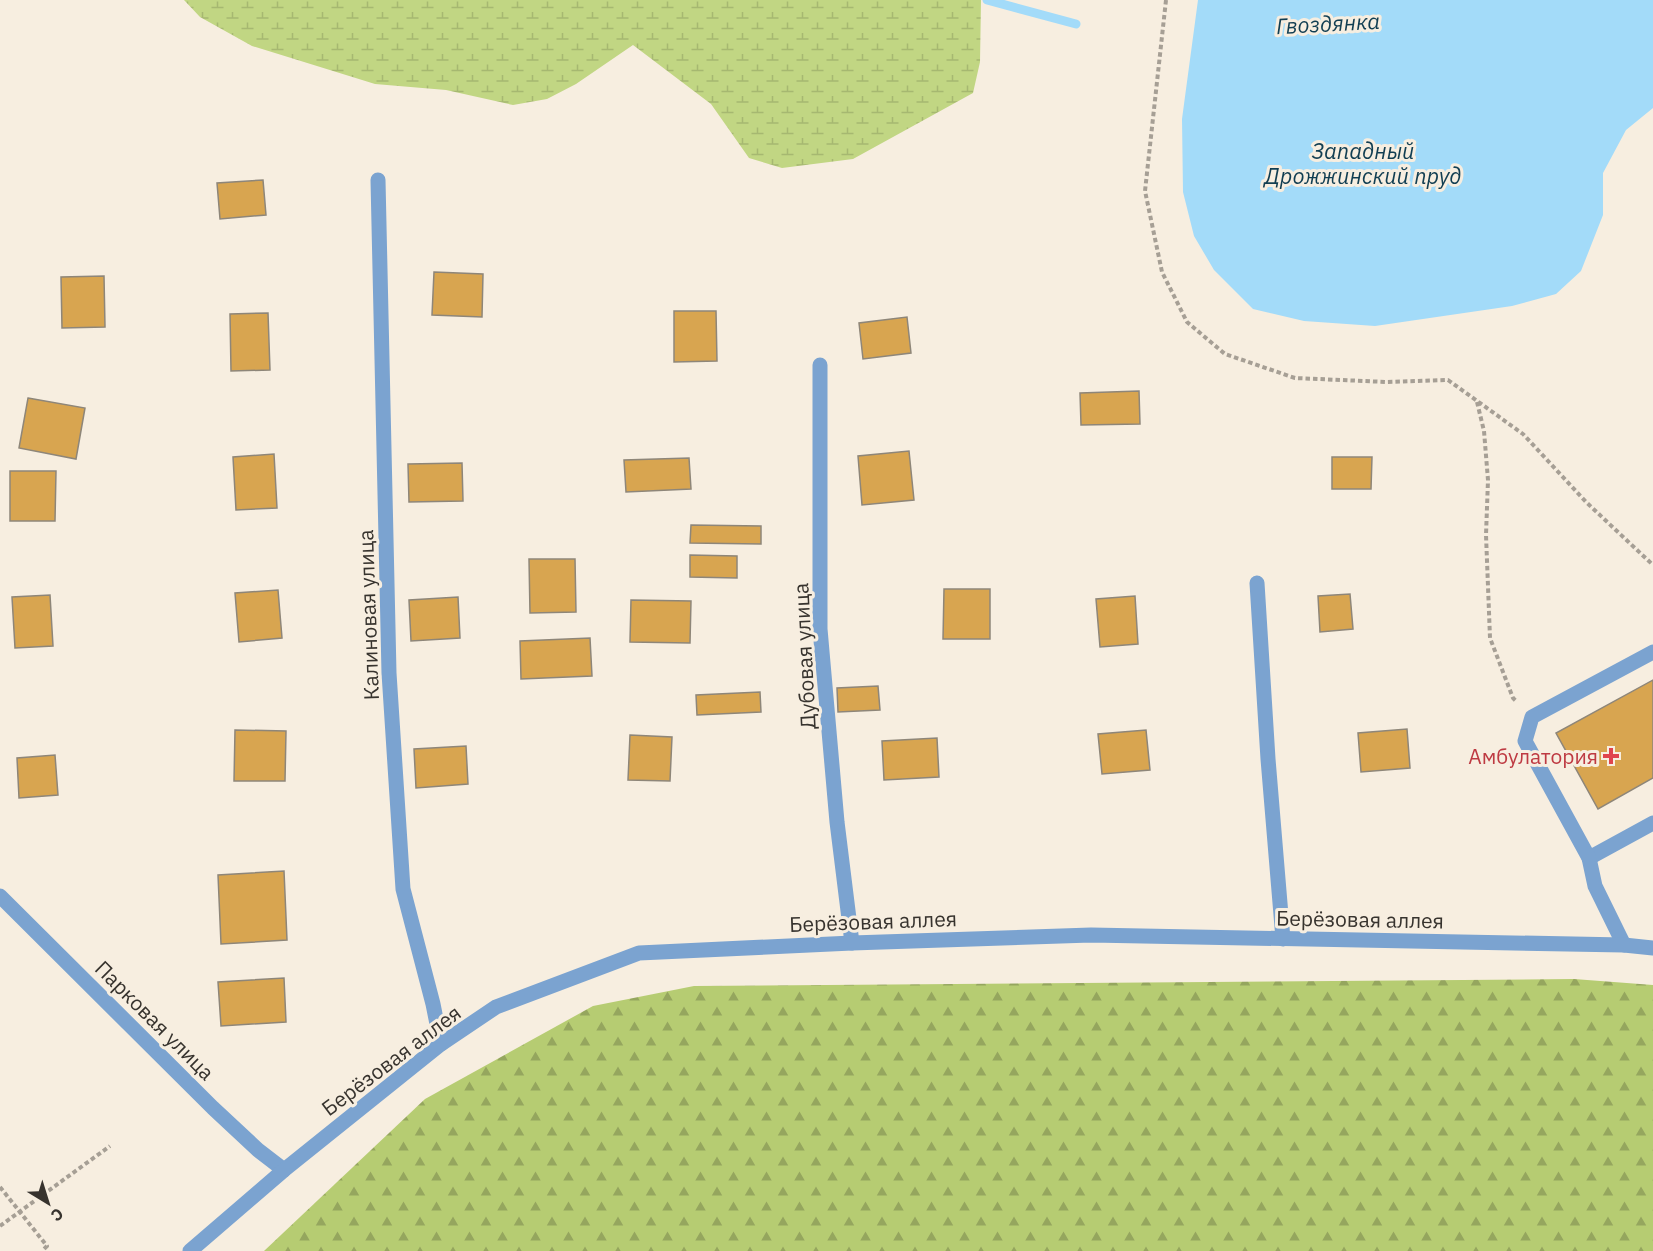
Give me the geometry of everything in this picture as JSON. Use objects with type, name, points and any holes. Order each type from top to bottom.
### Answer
[{"type":"street","name":"Калиновая улица","points":[[378,180],[389,673],[403,889],[441,1044]]},
{"type":"street","name":"Дубовая улица","points":[[820,365],[820,629],[837,822],[852,943]]},
{"type":"street","points":[[1257,583],[1268,759],[1283,939]]},
{"type":"street","points":[[1624,945],[1595,886],[1589,858],[1525,741],[1532,717],[1653,652]]},
{"type":"street","points":[[1589,858],[1653,823]]},
{"type":"street","name":"Парковая улица","points":[[0,896],[213,1108],[258,1150],[284,1170]]},
{"type":"street","name":"Берёзовая аллея","points":[[190,1251],[284,1170],[441,1044],[496,1007],[639,953],[1091,935],[1624,945],[1653,948]]},
{"type":"path","points":[[1166,0],[1144,191],[1162,272],[1187,322],[1225,354],[1295,378],[1387,382],[1448,380],[1523,434],[1586,502],[1653,565]]},
{"type":"path","points":[[1477,401],[1484,431],[1488,480],[1486,535],[1490,638],[1512,698],[1532,717]]},
{"type":"path","points":[[0,1226],[110,1146]]},
{"type":"path","points":[[0,1187],[47,1246],[42,1251]]},
{"type":"green space","points":[[184,0],[981,0],[980,62],[973,93],[853,159],[782,168],[749,158],[711,104],[633,45],[576,84],[547,99],[513,105],[446,90],[375,84],[252,46],[200,17]]},
{"type":"green space","points":[[1574,979],[1653,985],[1653,1251],[264,1251],[425,1099],[593,1006],[694,986]]},
{"type":"water","name":"Западный Дрожжинский пруд","points":[[1198,0],[1653,0],[1653,108],[1626,130],[1603,173],[1603,215],[1581,271],[1556,294],[1512,306],[1375,326],[1304,321],[1253,309],[1214,270],[1194,236],[1183,192],[1182,119]]},
{"type":"building","points":[[263,180],[266,215],[220,219],[217,183]]},
{"type":"building","points":[[434,272],[483,274],[482,317],[432,315]]},
{"type":"building","points":[[104,276],[105,327],[62,328],[61,277]]},
{"type":"building","points":[[674,311],[716,311],[717,361],[674,362]]},
{"type":"building","points":[[268,313],[270,370],[231,371],[230,314]]},
{"type":"building","points":[[907,317],[911,353],[863,359],[859,323]]},
{"type":"building","points":[[1139,391],[1140,424],[1081,425],[1080,393]]},
{"type":"building","points":[[28,398],[85,408],[76,459],[19,448]]},
{"type":"building","points":[[909,451],[914,500],[862,505],[858,456]]},
{"type":"building","points":[[274,454],[277,508],[236,510],[233,457]]},
{"type":"building","points":[[1332,457],[1372,457],[1371,489],[1332,489]]},
{"type":"building","points":[[689,458],[691,489],[626,492],[624,460]]},
{"type":"building","points":[[462,463],[463,501],[409,502],[408,464]]},
{"type":"building","points":[[10,471],[56,471],[55,521],[10,521]]},
{"type":"building","points":[[691,525],[761,526],[761,544],[690,543]]},
{"type":"building","points":[[690,555],[737,556],[737,578],[690,577]]},
{"type":"building","points":[[529,559],[575,559],[576,612],[530,613]]},
{"type":"building","points":[[944,589],[990,589],[990,639],[943,639]]},
{"type":"building","points":[[278,590],[282,638],[239,642],[235,593]]},
{"type":"building","points":[[1350,594],[1353,629],[1320,632],[1318,596]]},
{"type":"building","points":[[50,595],[53,646],[15,648],[12,597]]},
{"type":"building","points":[[1135,596],[1138,644],[1100,647],[1096,599]]},
{"type":"building","points":[[458,597],[460,638],[411,641],[409,600]]},
{"type":"building","points":[[631,600],[691,601],[690,643],[630,642]]},
{"type":"building","points":[[590,638],[592,676],[521,679],[520,641]]},
{"type":"building","name":"Амбулатория","points":[[1653,680],[1653,778],[1598,809],[1556,733]]},
{"type":"building","points":[[878,686],[880,710],[838,712],[837,688]]},
{"type":"building","points":[[760,692],[761,712],[697,715],[696,695]]},
{"type":"building","points":[[1407,729],[1410,768],[1361,772],[1358,733]]},
{"type":"building","points":[[235,730],[286,731],[285,781],[234,781]]},
{"type":"building","points":[[1146,730],[1150,770],[1102,774],[1098,734]]},
{"type":"building","points":[[630,735],[672,737],[670,781],[628,780]]},
{"type":"building","points":[[937,738],[939,777],[884,780],[882,741]]},
{"type":"building","points":[[466,746],[468,784],[416,788],[414,749]]},
{"type":"building","points":[[55,755],[58,795],[19,798],[17,758]]},
{"type":"building","points":[[284,871],[287,940],[221,944],[218,875]]},
{"type":"building","points":[[284,978],[286,1022],[221,1026],[218,982]]},
{"type":"waterway","name":"Гвоздянка","points":[[987,0],[1076,24]]},
{"type":"place","name":"Амбулатория","points":[[1611,756]]}]
